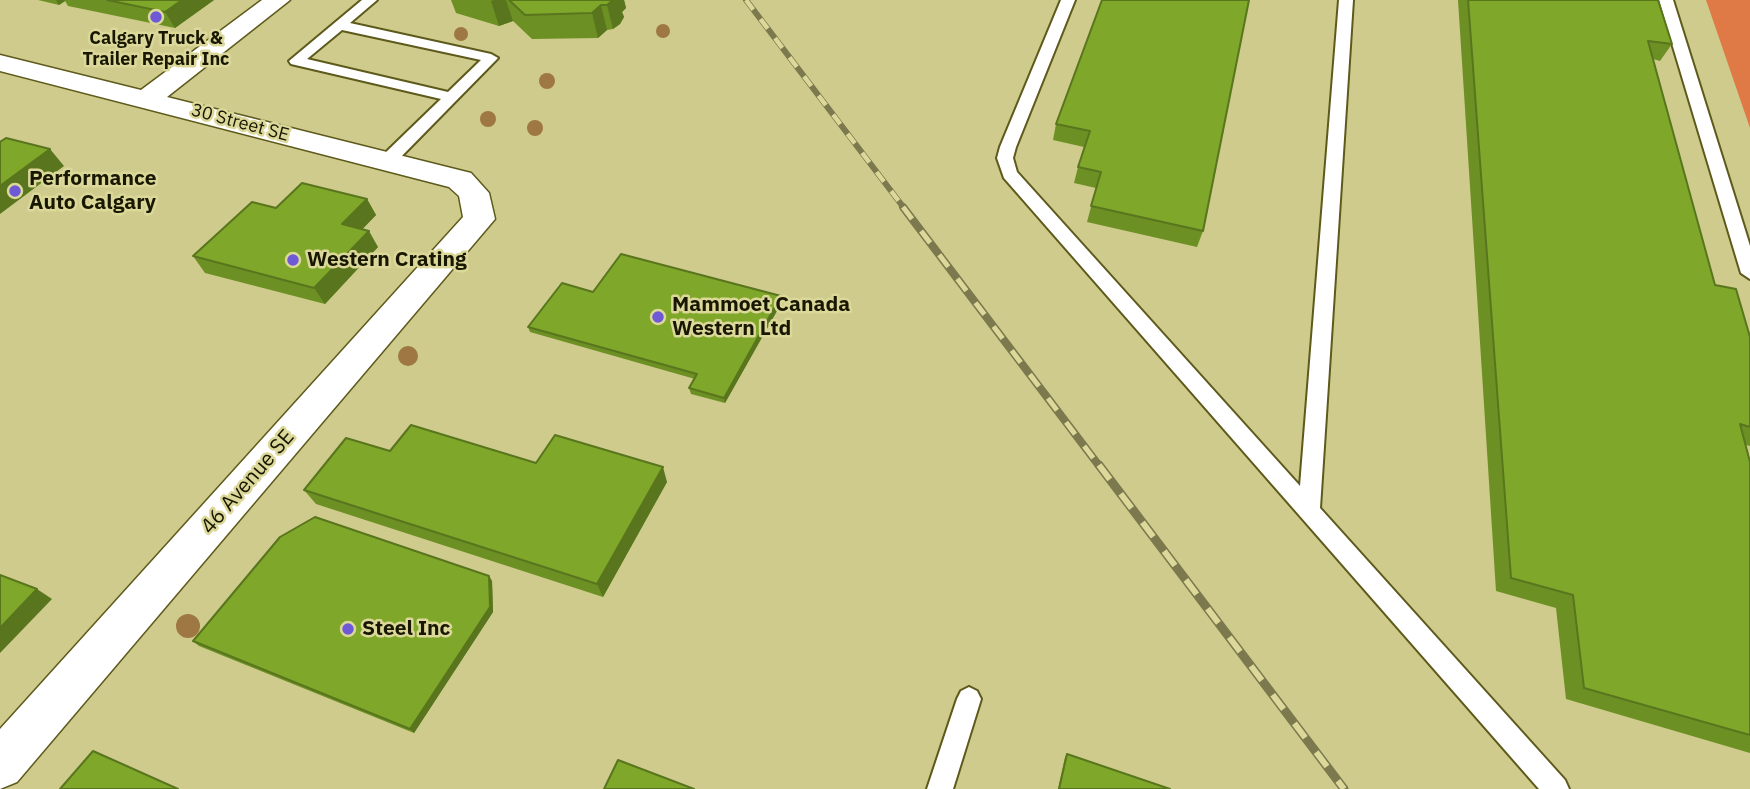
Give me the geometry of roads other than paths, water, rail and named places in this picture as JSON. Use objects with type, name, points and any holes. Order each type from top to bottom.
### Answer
[{"type":"street","points":[[147,99],[278,0]]},
{"type":"street","name":"30 Street SE","points":[[0,63],[460,180],[474,194]]},
{"type":"street","name":"46 Avenue SE","points":[[0,765],[479,219],[474,194]]},
{"type":"lane","points":[[370,0],[296,61],[452,97]]},
{"type":"lane","points":[[1068,0],[1008,147],[1005,159],[1010,174],[1556,789]]},
{"type":"lane","points":[[1309,511],[1346,0]]},
{"type":"lane","points":[[1666,0],[1750,273]]},
{"type":"lane","points":[[340,25],[491,58],[387,161]]},
{"type":"lane","points":[[940,789],[969,699]]},
{"type":"railway","points":[[746,0],[904,208]]},
{"type":"railway","points":[[903,207],[1100,467]]},
{"type":"railway","points":[[1099,465],[1344,789]]},
{"type":"place","name":"Calgary Truck & Trailer Repair Inc","points":[[156,17]]},
{"type":"place","name":"Performance Auto Calgary","points":[[15,191]]},
{"type":"place","name":"Western Crating","points":[[293,260]]},
{"type":"place","name":"Mammoet Canada Western Ltd","points":[[658,317]]},
{"type":"place","name":"Steel Inc","points":[[348,629]]}]
